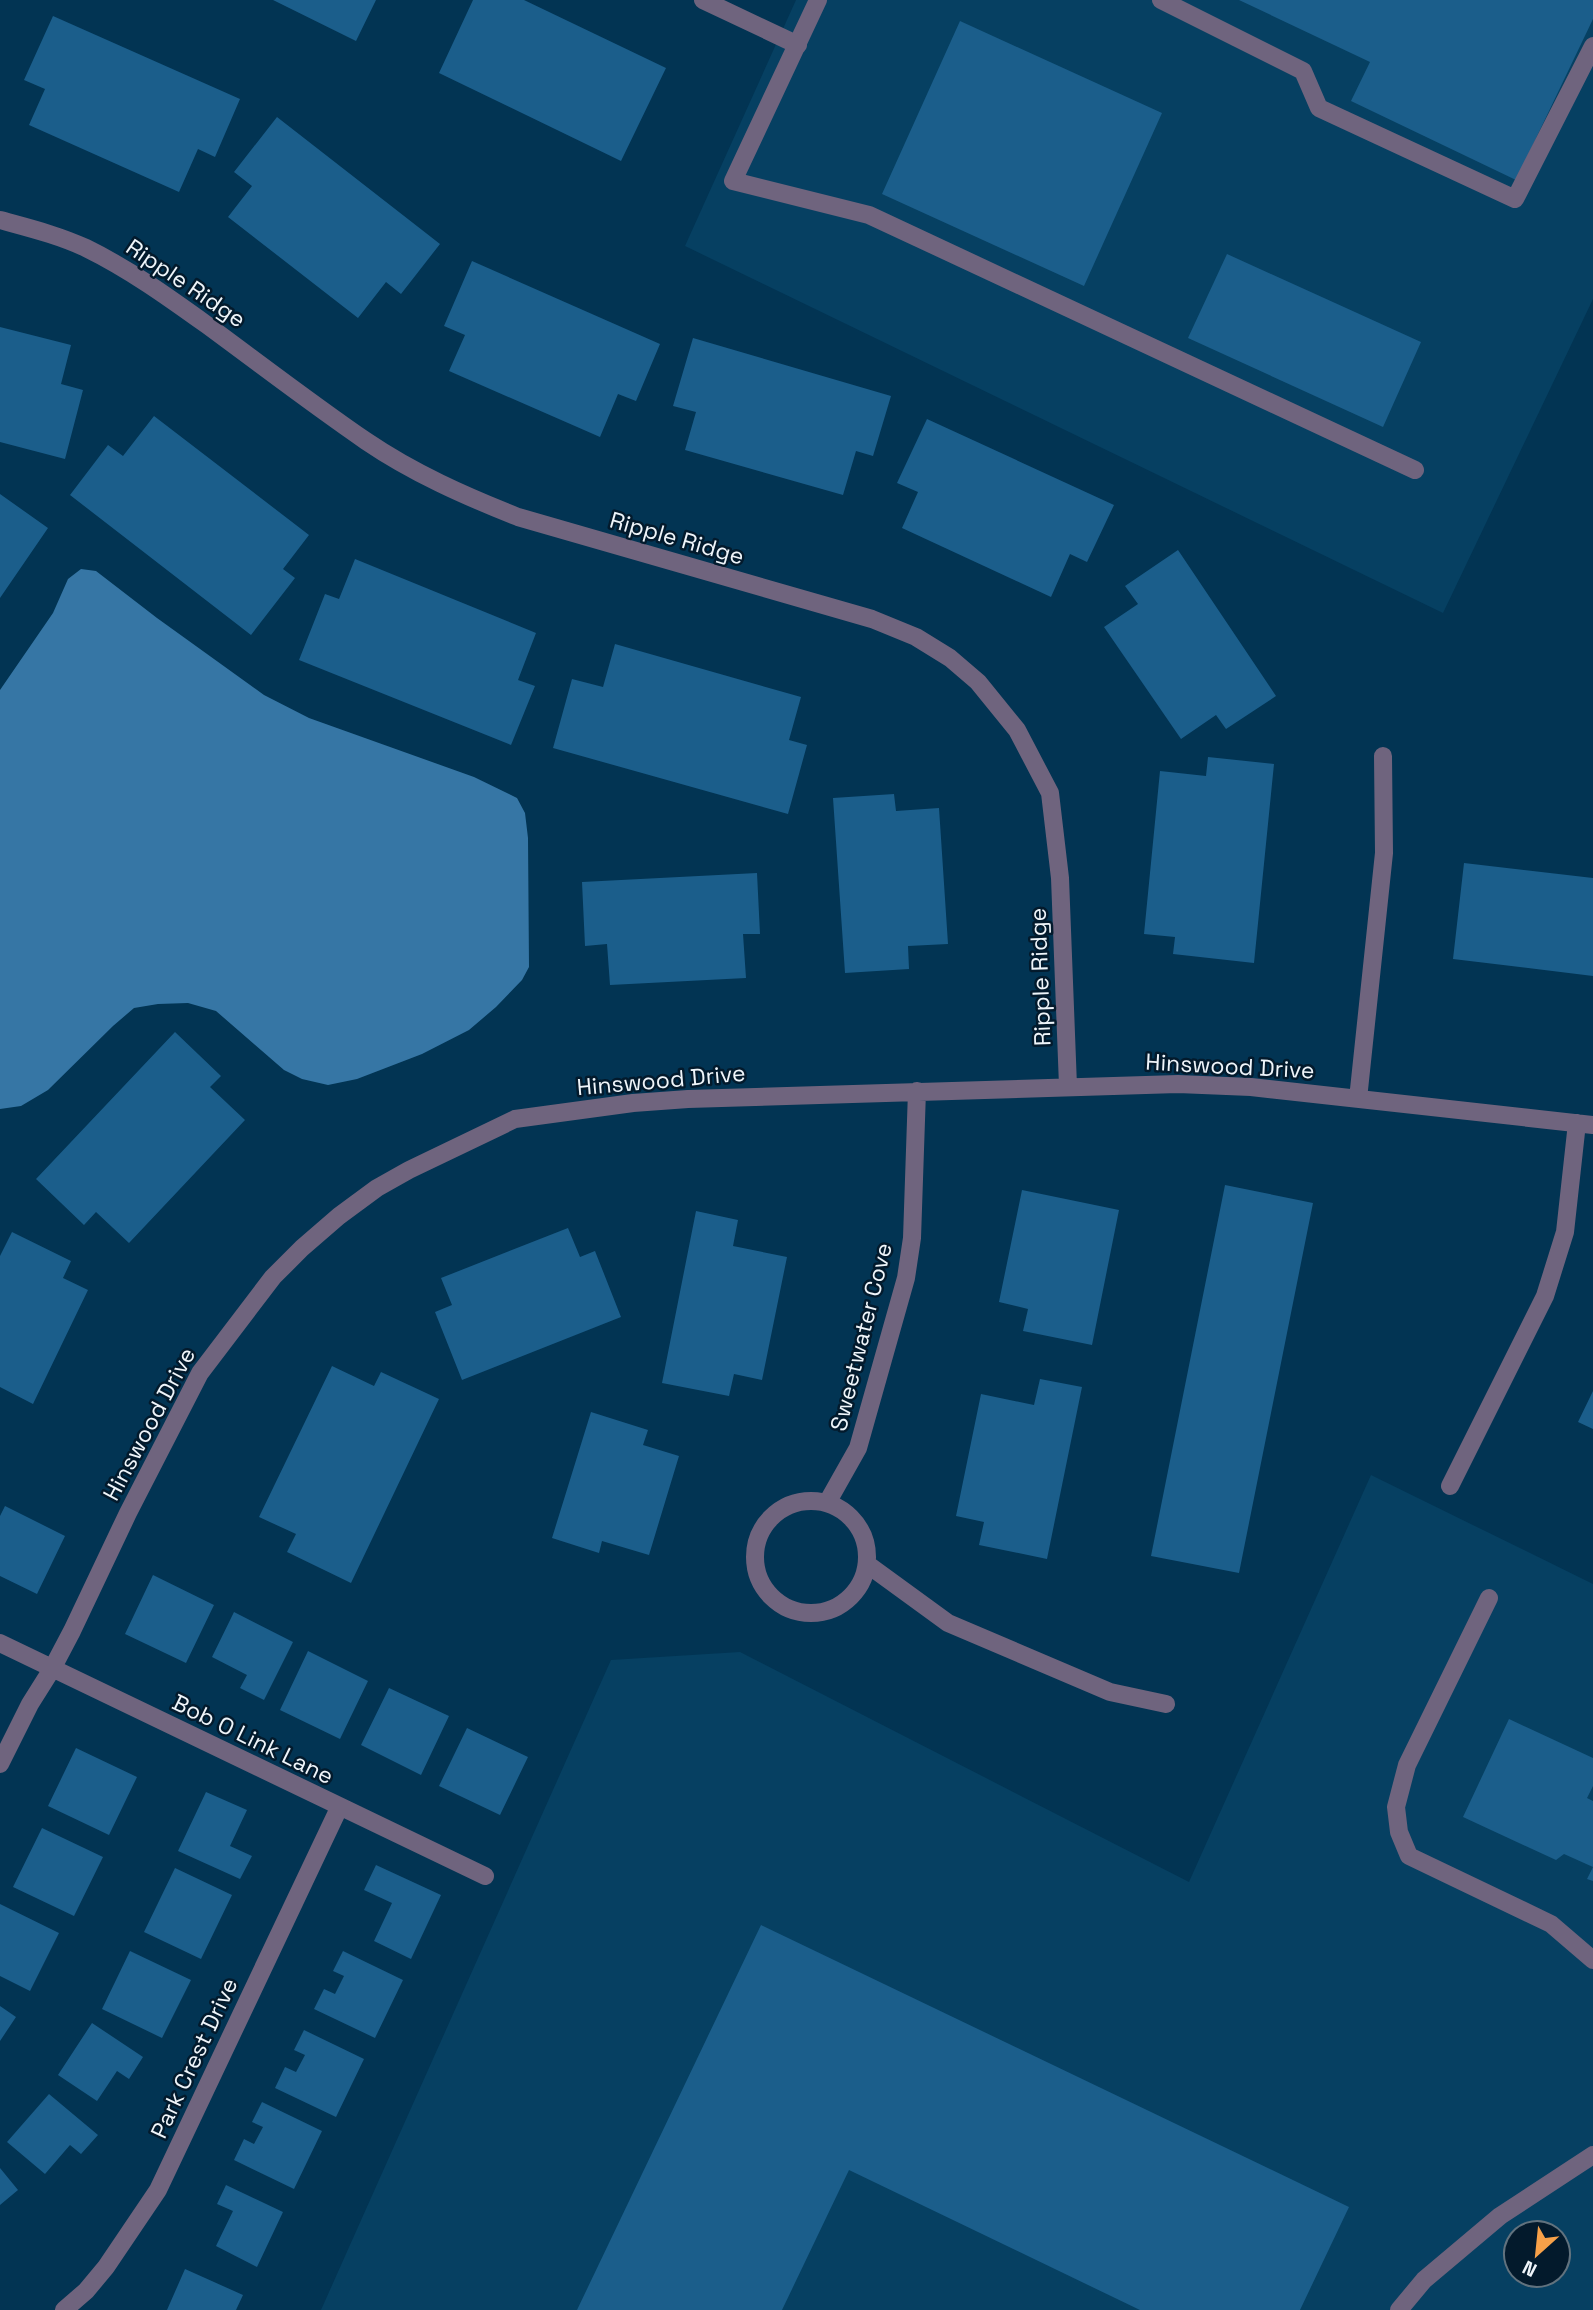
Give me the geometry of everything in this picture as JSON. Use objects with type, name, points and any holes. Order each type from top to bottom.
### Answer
[{"type":"street","points":[[703,0],[798,45]]},
{"type":"street","points":[[818,0],[733,181],[869,215],[1415,470]]},
{"type":"street","points":[[1161,0],[1303,71],[1319,108],[1515,199],[1593,46]]},
{"type":"street","name":"Ripple Ridge","points":[[0,220],[45,232],[84,247],[122,267],[171,299],[367,442],[415,471],[472,499],[518,517],[872,619],[916,637],[950,658],[978,682],[1003,711],[1017,730],[1050,793],[1060,878],[1068,1086]]},
{"type":"street","points":[[1358,1099],[1384,853],[1383,756]]},
{"type":"street","name":"Hinswood Drive","points":[[0,1764],[30,1704],[52,1669],[200,1373],[273,1277],[339,1216],[377,1188],[515,1119],[633,1102],[1178,1084],[1251,1087],[1585,1124]]},
{"type":"street","name":"Sweetwater Cove","points":[[827,1503],[858,1448],[905,1278],[912,1238],[917,1091]]},
{"type":"street","points":[[1450,1486],[1545,1296],[1565,1232],[1585,1124]]},
{"type":"street","points":[[813,1500],[827,1503],[847,1513],[860,1528],[867,1546],[867,1564],[862,1583],[850,1598],[834,1609],[815,1613],[796,1611],[778,1603],[765,1589],[757,1572],[755,1554],[758,1537],[767,1522],[780,1510],[796,1502],[813,1500]]},
{"type":"street","points":[[867,1564],[948,1623],[1110,1692],[1166,1704]]},
{"type":"street","points":[[1489,1598],[1407,1765],[1396,1807],[1399,1832],[1409,1856],[1551,1924],[1593,1961]]},
{"type":"street","name":"Bob O Link Lane","points":[[0,1643],[485,1876]]},
{"type":"street","name":"Park Crest Drive","points":[[64,2310],[86,2291],[106,2267],[158,2190],[339,1808]]},
{"type":"street","points":[[1399,2310],[1424,2280],[1500,2216],[1593,2155]]},
{"type":"shaded area","points":[[796,0],[1593,0],[1593,299],[1443,613],[685,246]]},
{"type":"shaded area","points":[[81,569],[96,571],[264,695],[309,718],[474,777],[517,798],[525,813],[528,838],[529,967],[522,980],[496,1007],[469,1030],[422,1054],[357,1079],[328,1085],[302,1079],[284,1070],[216,1011],[188,1003],[134,1008],[48,1090],[21,1106],[0,1109],[0,690],[53,613],[68,579]]},
{"type":"shaded area","points":[[1371,1475],[1593,1584],[1593,2310],[321,2310],[611,1660],[740,1652],[1189,1882]]},
{"type":"building","points":[[273,0],[376,0],[356,41]]},
{"type":"building","points":[[473,0],[524,0],[666,68],[621,161],[439,73]]},
{"type":"building","points":[[1239,0],[1593,0],[1593,19],[1516,180],[1351,101],[1370,62]]},
{"type":"building","points":[[53,16],[240,99],[215,157],[198,149],[179,192],[29,125],[45,89],[24,80]]},
{"type":"building","points":[[960,21],[1162,113],[1084,286],[882,194]]},
{"type":"building","points":[[277,117],[440,244],[401,294],[386,282],[358,318],[228,217],[252,186],[234,172]]},
{"type":"building","points":[[1227,254],[1421,342],[1383,427],[1188,338]]},
{"type":"building","points":[[472,261],[660,344],[636,401],[618,394],[600,437],[449,371],[465,335],[444,326]]},
{"type":"building","points":[[0,327],[71,345],[61,384],[83,390],[65,459],[0,442]]},
{"type":"building","points":[[693,338],[891,396],[873,456],[856,451],[843,495],[685,450],[696,412],[673,406]]},
{"type":"building","points":[[154,416],[309,535],[283,569],[295,578],[251,635],[70,495],[108,445],[123,456]]},
{"type":"building","points":[[927,419],[1114,505],[1087,562],[1070,554],[1051,597],[902,528],[918,492],[897,483]]},
{"type":"building","points":[[0,494],[48,528],[0,598]]},
{"type":"building","points":[[1178,550],[1276,696],[1226,729],[1216,715],[1181,739],[1104,627],[1138,604],[1125,586]]},
{"type":"building","points":[[355,559],[536,633],[518,680],[535,686],[511,745],[299,660],[325,594],[339,599]]},
{"type":"building","points":[[615,644],[801,697],[789,740],[807,745],[788,814],[553,748],[572,679],[603,687]]},
{"type":"building","points":[[1208,757],[1274,764],[1254,963],[1173,954],[1175,937],[1144,934],[1160,771],[1206,776]]},
{"type":"building","points":[[894,794],[896,811],[939,808],[948,944],[908,946],[909,969],[845,973],[833,798]]},
{"type":"building","points":[[1464,863],[1593,878],[1593,976],[1453,959]]},
{"type":"building","points":[[757,873],[760,934],[743,934],[746,978],[610,985],[607,944],[585,946],[582,882]]},
{"type":"building","points":[[175,1032],[221,1076],[210,1087],[245,1120],[129,1243],[96,1212],[84,1225],[36,1179]]},
{"type":"building","points":[[1225,1185],[1313,1203],[1239,1573],[1151,1556]]},
{"type":"building","points":[[1022,1190],[1119,1210],[1092,1345],[1023,1331],[1028,1309],[999,1302]]},
{"type":"building","points":[[696,1211],[738,1220],[733,1246],[787,1257],[762,1380],[734,1374],[729,1396],[662,1383]]},
{"type":"building","points":[[568,1228],[580,1257],[595,1251],[621,1317],[462,1380],[435,1312],[452,1305],[441,1278]]},
{"type":"building","points":[[12,1232],[71,1261],[63,1278],[88,1290],[33,1404],[0,1387],[0,1256]]},
{"type":"building","points":[[332,1366],[374,1386],[381,1372],[439,1399],[351,1583],[287,1552],[296,1534],[259,1517]]},
{"type":"building","points":[[1040,1379],[1082,1387],[1047,1559],[979,1545],[984,1522],[956,1516],[981,1394],[1034,1405]]},
{"type":"building","points":[[1593,1391],[1593,1429],[1578,1422]]},
{"type":"building","points":[[591,1412],[648,1430],[643,1445],[679,1456],[649,1555],[602,1541],[599,1553],[552,1538]]},
{"type":"building","points":[[5,1506],[65,1536],[37,1594],[0,1576],[0,1516]]},
{"type":"building","points":[[153,1575],[214,1605],[186,1663],[125,1634]]},
{"type":"building","points":[[234,1612],[293,1642],[264,1700],[240,1688],[247,1675],[212,1657]]},
{"type":"building","points":[[308,1651],[368,1681],[340,1739],[280,1710]]},
{"type":"building","points":[[389,1688],[449,1716],[421,1775],[361,1745]]},
{"type":"building","points":[[1509,1719],[1593,1758],[1593,1786],[1587,1798],[1593,1801],[1593,1867],[1564,1854],[1556,1860],[1463,1817]]},
{"type":"building","points":[[467,1728],[528,1757],[500,1815],[439,1786]]},
{"type":"building","points":[[76,1748],[137,1777],[109,1835],[48,1806]]},
{"type":"building","points":[[206,1792],[247,1810],[230,1846],[252,1856],[240,1879],[178,1851]]},
{"type":"building","points":[[42,1828],[103,1857],[74,1916],[13,1887]]},
{"type":"building","points":[[376,1865],[441,1895],[411,1959],[374,1941],[392,1903],[364,1890]]},
{"type":"building","points":[[1593,1867],[1593,1881],[1587,1879]]},
{"type":"building","points":[[175,1868],[232,1895],[201,1959],[144,1932]]},
{"type":"building","points":[[0,1904],[59,1933],[30,1991],[0,1976]]},
{"type":"building","points":[[761,1925],[1349,2207],[1300,2310],[1140,2310],[849,2170],[782,2310],[577,2310]]},
{"type":"building","points":[[130,1951],[191,1980],[162,2038],[102,2009]]},
{"type":"building","points":[[343,1951],[403,1980],[375,2038],[314,2009],[324,1989],[335,1994],[344,1976],[333,1971]]},
{"type":"building","points":[[0,2006],[16,2017],[0,2041]]},
{"type":"building","points":[[92,2023],[143,2057],[129,2079],[117,2071],[97,2101],[58,2075]]},
{"type":"building","points":[[304,2030],[364,2059],[336,2117],[275,2088],[285,2067],[296,2072],[305,2055],[294,2050]]},
{"type":"building","points":[[49,2094],[98,2135],[81,2154],[70,2145],[45,2174],[7,2142]]},
{"type":"building","points":[[262,2102],[322,2131],[294,2189],[234,2160],[244,2139],[254,2144],[263,2127],[252,2122]]},
{"type":"building","points":[[0,2168],[18,2190],[0,2205]]},
{"type":"building","points":[[226,2185],[283,2212],[257,2267],[216,2246],[233,2211],[217,2204]]},
{"type":"building","points":[[185,2269],[243,2295],[236,2310],[167,2310]]}]
